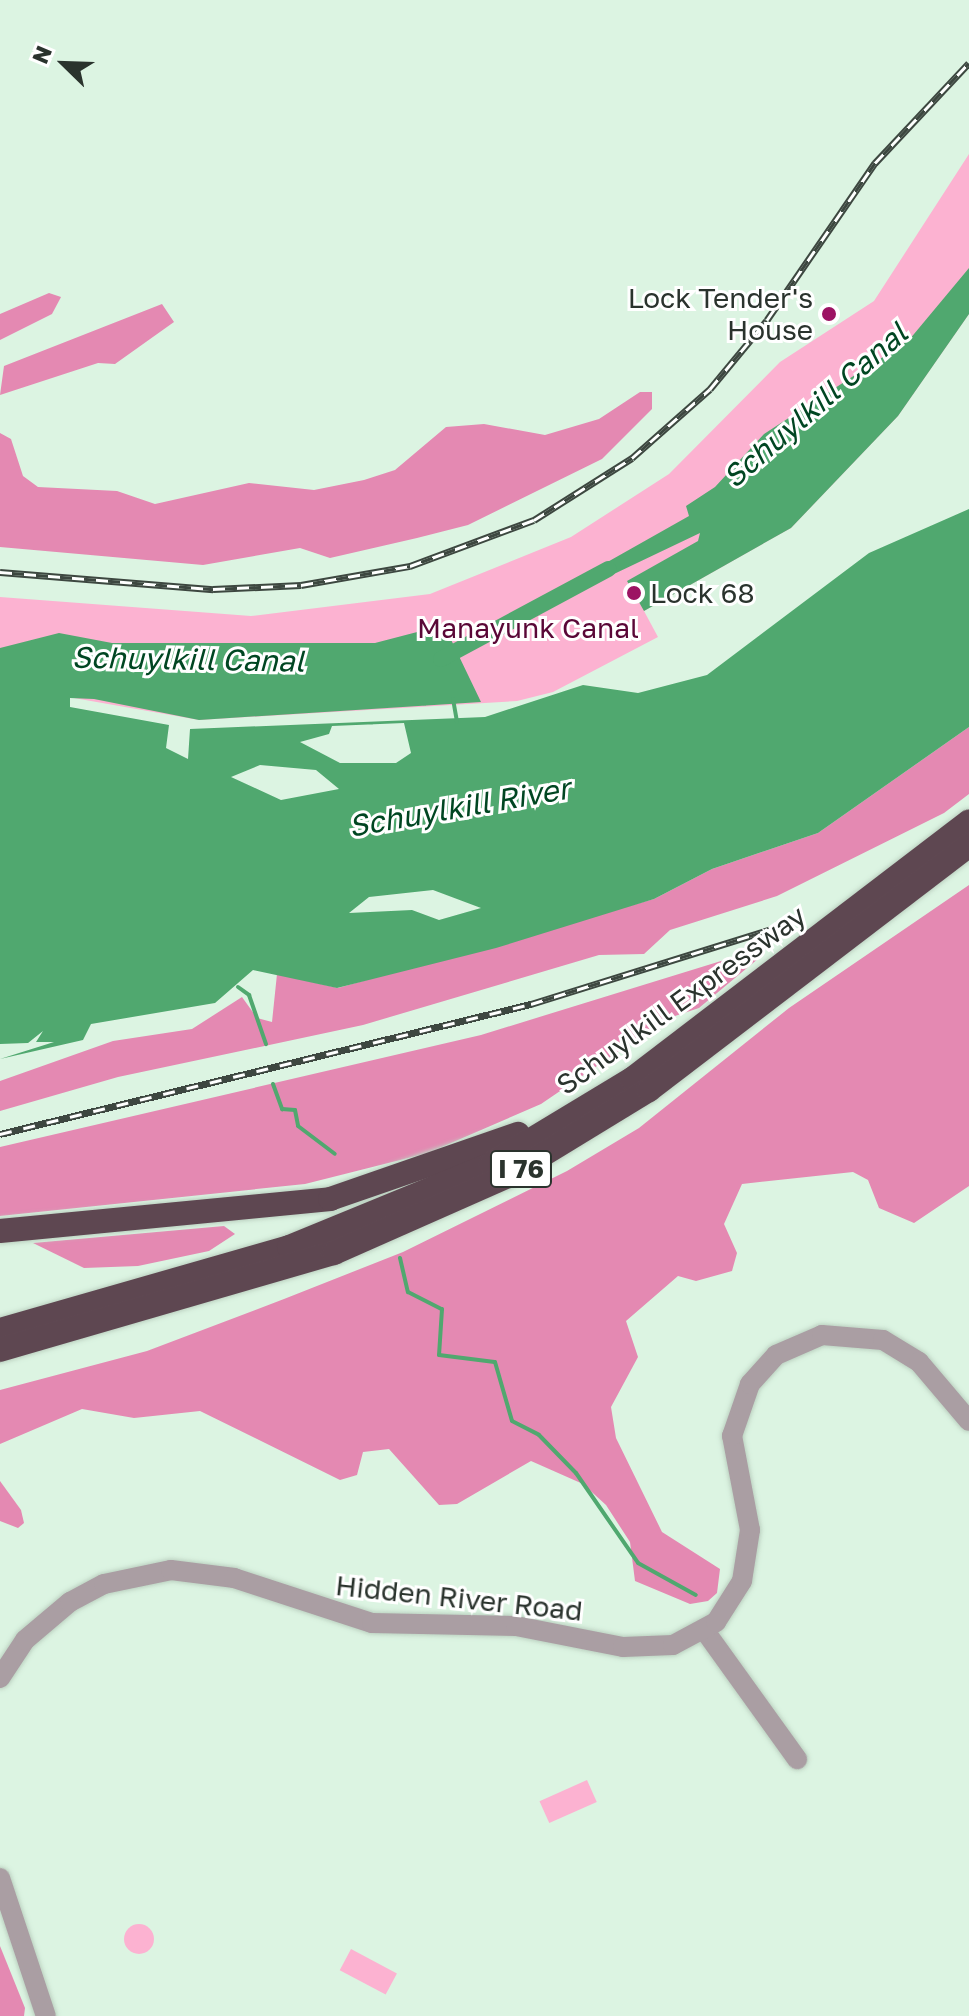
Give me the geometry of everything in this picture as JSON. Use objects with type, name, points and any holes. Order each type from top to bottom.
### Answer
[{"type":"highway","name":"Schuylkill Expressway","points":[[0,1330],[340,1230],[466,1176],[584,1110],[969,821]]},
{"type":"highway","name":"Schuylkill Expressway","points":[[0,1353],[334,1253],[508,1176],[672,1073],[969,845]]},
{"type":"highway","points":[[0,1231],[330,1199],[584,1110]]},
{"type":"street","points":[[797,1759],[705,1631],[734,1597],[750,1547],[732,1454],[735,1419],[750,1384],[776,1355],[822,1335],[883,1340],[919,1362],[969,1421]]},
{"type":"street","name":"Hidden River Road","points":[[0,1678],[25,1640],[70,1602],[119,1579],[171,1570],[234,1578],[372,1623],[516,1626],[642,1649],[705,1631]]},
{"type":"street","points":[[0,1878],[46,2016]]},
{"type":"green space","name":"Manayunk Canal","points":[[969,154],[969,314],[898,416],[791,528],[644,611],[658,637],[553,692],[517,701],[199,720],[0,685],[0,597],[251,616],[430,594],[571,537],[669,474],[780,362],[874,301]]},
{"type":"green space","points":[[587,1780],[597,1802],[549,1823],[539,1801]]},
{"type":"green space","points":[[139,1924],[150,1928],[154,1939],[150,1950],[139,1954],[128,1950],[124,1939],[128,1928]]},
{"type":"green space","points":[[351,1949],[397,1973],[386,1995],[340,1970]]},
{"type":"shaded area","points":[[49,293],[61,297],[52,314],[0,340],[0,314]]},
{"type":"shaded area","points":[[162,304],[174,322],[115,364],[98,363],[0,395],[4,366]]},
{"type":"shaded area","points":[[640,392],[652,392],[652,409],[602,459],[468,525],[417,538],[330,558],[300,548],[203,565],[0,547],[0,433],[11,439],[23,476],[38,487],[117,491],[155,504],[249,483],[314,490],[364,480],[395,470],[446,427],[484,424],[545,435],[599,419]]},
{"type":"shaded area","points":[[969,727],[969,794],[944,813],[777,896],[670,930],[644,954],[599,955],[363,1025],[118,1077],[0,1111],[0,1081],[113,1041],[192,1029],[242,997],[257,1018],[272,1022],[277,974],[338,988],[654,899],[712,869],[818,833]]},
{"type":"shaded area","points":[[969,885],[969,1186],[914,1223],[879,1208],[868,1180],[853,1172],[742,1184],[724,1224],[737,1253],[732,1271],[696,1281],[678,1276],[626,1321],[638,1357],[611,1407],[616,1438],[662,1532],[720,1569],[717,1593],[708,1601],[690,1604],[635,1581],[630,1542],[606,1505],[583,1484],[531,1461],[457,1504],[439,1505],[389,1449],[363,1452],[357,1475],[340,1480],[200,1411],[134,1418],[82,1409],[0,1444],[0,1390],[147,1351],[284,1299],[403,1252],[567,1171],[639,1128],[789,1008]]},
{"type":"shaded area","points":[[747,953],[759,958],[699,1008],[666,1019],[541,1104],[428,1153],[305,1184],[0,1216],[0,1147],[481,1035]]},
{"type":"shaded area","points":[[224,1226],[235,1234],[209,1251],[138,1266],[84,1268],[33,1243]]},
{"type":"shaded area","points":[[0,1481],[21,1510],[24,1523],[18,1528],[0,1521]]},
{"type":"shaded area","points":[[0,1946],[25,2008],[24,2016],[0,2016]]},
{"type":"water","points":[[969,268],[969,314],[898,416],[791,528],[644,611],[627,581],[698,541],[700,533],[593,584],[588,573],[689,516],[686,506],[715,487],[764,434],[909,340]]},
{"type":"water","name":"Schuylkill River","points":[[969,509],[969,727],[818,833],[712,869],[654,899],[496,948],[337,988],[253,970],[215,1003],[91,1024],[83,1040],[0,1059],[54,1042],[36,1042],[43,1031],[28,1043],[0,1044],[0,648],[59,633],[112,643],[375,643],[444,625],[481,702],[199,720],[94,699],[70,698],[70,707],[169,725],[166,748],[188,759],[190,729],[485,717],[583,685],[638,693],[707,675],[869,553]],"holes":[[[404,723],[411,753],[396,763],[340,763],[300,742],[329,734],[332,726]],[[260,765],[316,770],[339,789],[281,800],[231,777]],[[433,890],[481,908],[439,920],[412,910],[349,913],[369,897]]]},
{"type":"waterway","name":"Schuylkill Canal","points":[[441,659],[608,569]]},
{"type":"waterway","points":[[453,699],[457,722]]},
{"type":"waterway","points":[[238,987],[249,995],[266,1044]]},
{"type":"waterway","points":[[273,1084],[282,1109],[295,1110],[298,1126],[335,1154]]},
{"type":"waterway","points":[[400,1258],[408,1292],[442,1309],[439,1355],[495,1362],[512,1421],[539,1435],[576,1473],[638,1563],[696,1595]]},
{"type":"railway","points":[[0,572],[213,589],[301,585],[410,566],[534,520],[632,458],[710,389],[767,320],[875,163],[969,63]]},
{"type":"railway","points":[[0,1134],[531,1004],[791,923]]},
{"type":"place","name":"Lock Tender's House","points":[[829,314]]},
{"type":"place","name":"Lock 68","points":[[634,593]]}]
